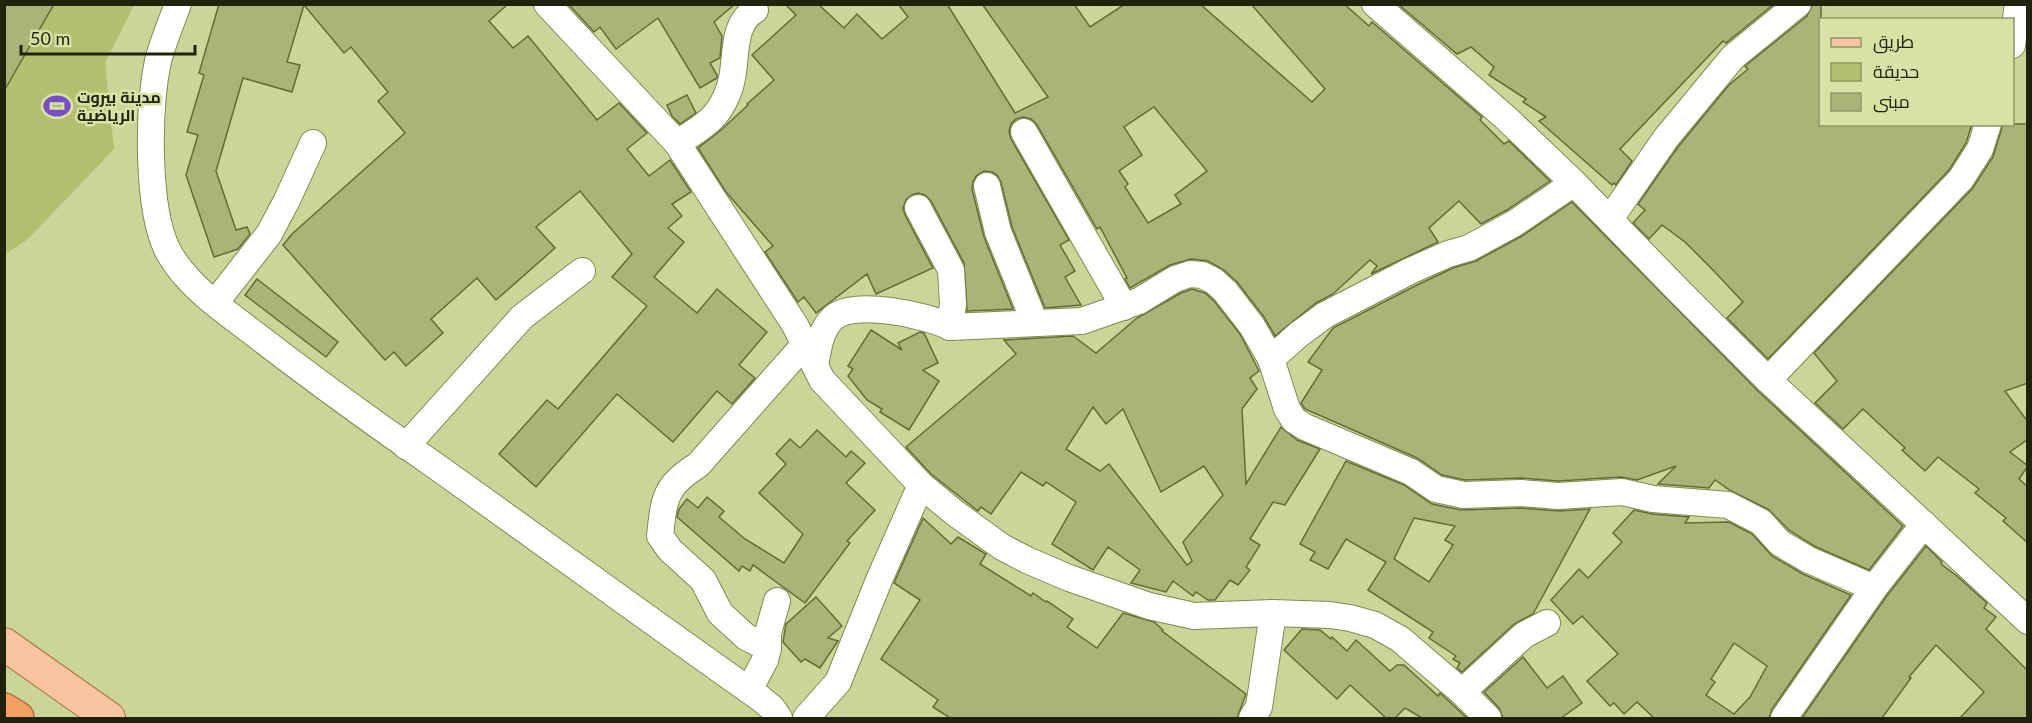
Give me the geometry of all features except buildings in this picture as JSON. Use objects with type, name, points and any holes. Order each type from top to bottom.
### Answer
[{"type":"highway","points":[[4,710],[17,718]]},
{"type":"main road","points":[[4,644],[109,718]]},
{"type":"street","points":[[178,4],[159,59],[154,87],[152,128],[155,200],[160,230],[170,255],[182,272],[215,303],[344,402],[544,542],[749,690],[772,708],[779,718]]},
{"type":"street","points":[[547,4],[677,143],[795,325],[822,380],[921,485],[1002,547],[1105,592],[1149,606],[1194,616],[1273,613],[1330,615],[1375,625],[1400,639],[1462,692],[1488,718]]},
{"type":"street","points":[[1375,4],[1506,118],[1574,183],[1768,380],[2028,621]]},
{"type":"street","points":[[1610,219],[1666,138],[1733,57],[1798,4]]},
{"type":"street","points":[[2014,37],[2018,4]]},
{"type":"street","points":[[677,143],[715,115],[725,99],[732,79],[736,39],[742,23],[755,10]]},
{"type":"street","points":[[1768,380],[1961,179],[1980,149],[1987,126]]},
{"type":"street","points":[[1024,132],[1124,307]]},
{"type":"street","points":[[215,303],[269,234],[313,143]]},
{"type":"street","points":[[1271,359],[1325,315],[1419,267],[1448,254],[1469,249],[1515,223],[1574,183]]},
{"type":"street","points":[[987,186],[998,232],[1035,323]]},
{"type":"street","points":[[918,208],[951,270],[953,304],[950,327]]},
{"type":"street","points":[[406,446],[522,317],[582,271]]},
{"type":"street","points":[[768,648],[746,637],[720,613],[703,580],[670,550],[660,536],[663,504],[672,486],[682,475],[698,465],[810,355],[831,320],[844,311],[865,308],[936,320],[950,327],[1082,321],[1138,301],[1175,279],[1190,274],[1202,275],[1215,282],[1233,300],[1252,326],[1271,359],[1287,409],[1294,420],[1305,427],[1411,472],[1436,489],[1464,495],[1521,493],[1558,496],[1622,492],[1653,498],[1728,505],[1761,522],[1780,543],[1809,560],[1874,588]]},
{"type":"street","points":[[806,718],[838,682],[879,580],[921,485]]},
{"type":"street","points":[[1784,718],[1874,588],[1924,524]]},
{"type":"street","points":[[749,690],[765,660],[768,633],[777,601]]},
{"type":"street","points":[[1252,718],[1259,707],[1273,613]]},
{"type":"street","points":[[1462,692],[1524,635],[1547,623]]},
{"type":"green space","name":"مدينة بيروت الرياضية","points":[[5,5],[134,5],[105,63],[114,149],[27,240],[5,254]]},
{"type":"place","name":"مدينة بيروت الرياضية","points":[[57,106]]}]
